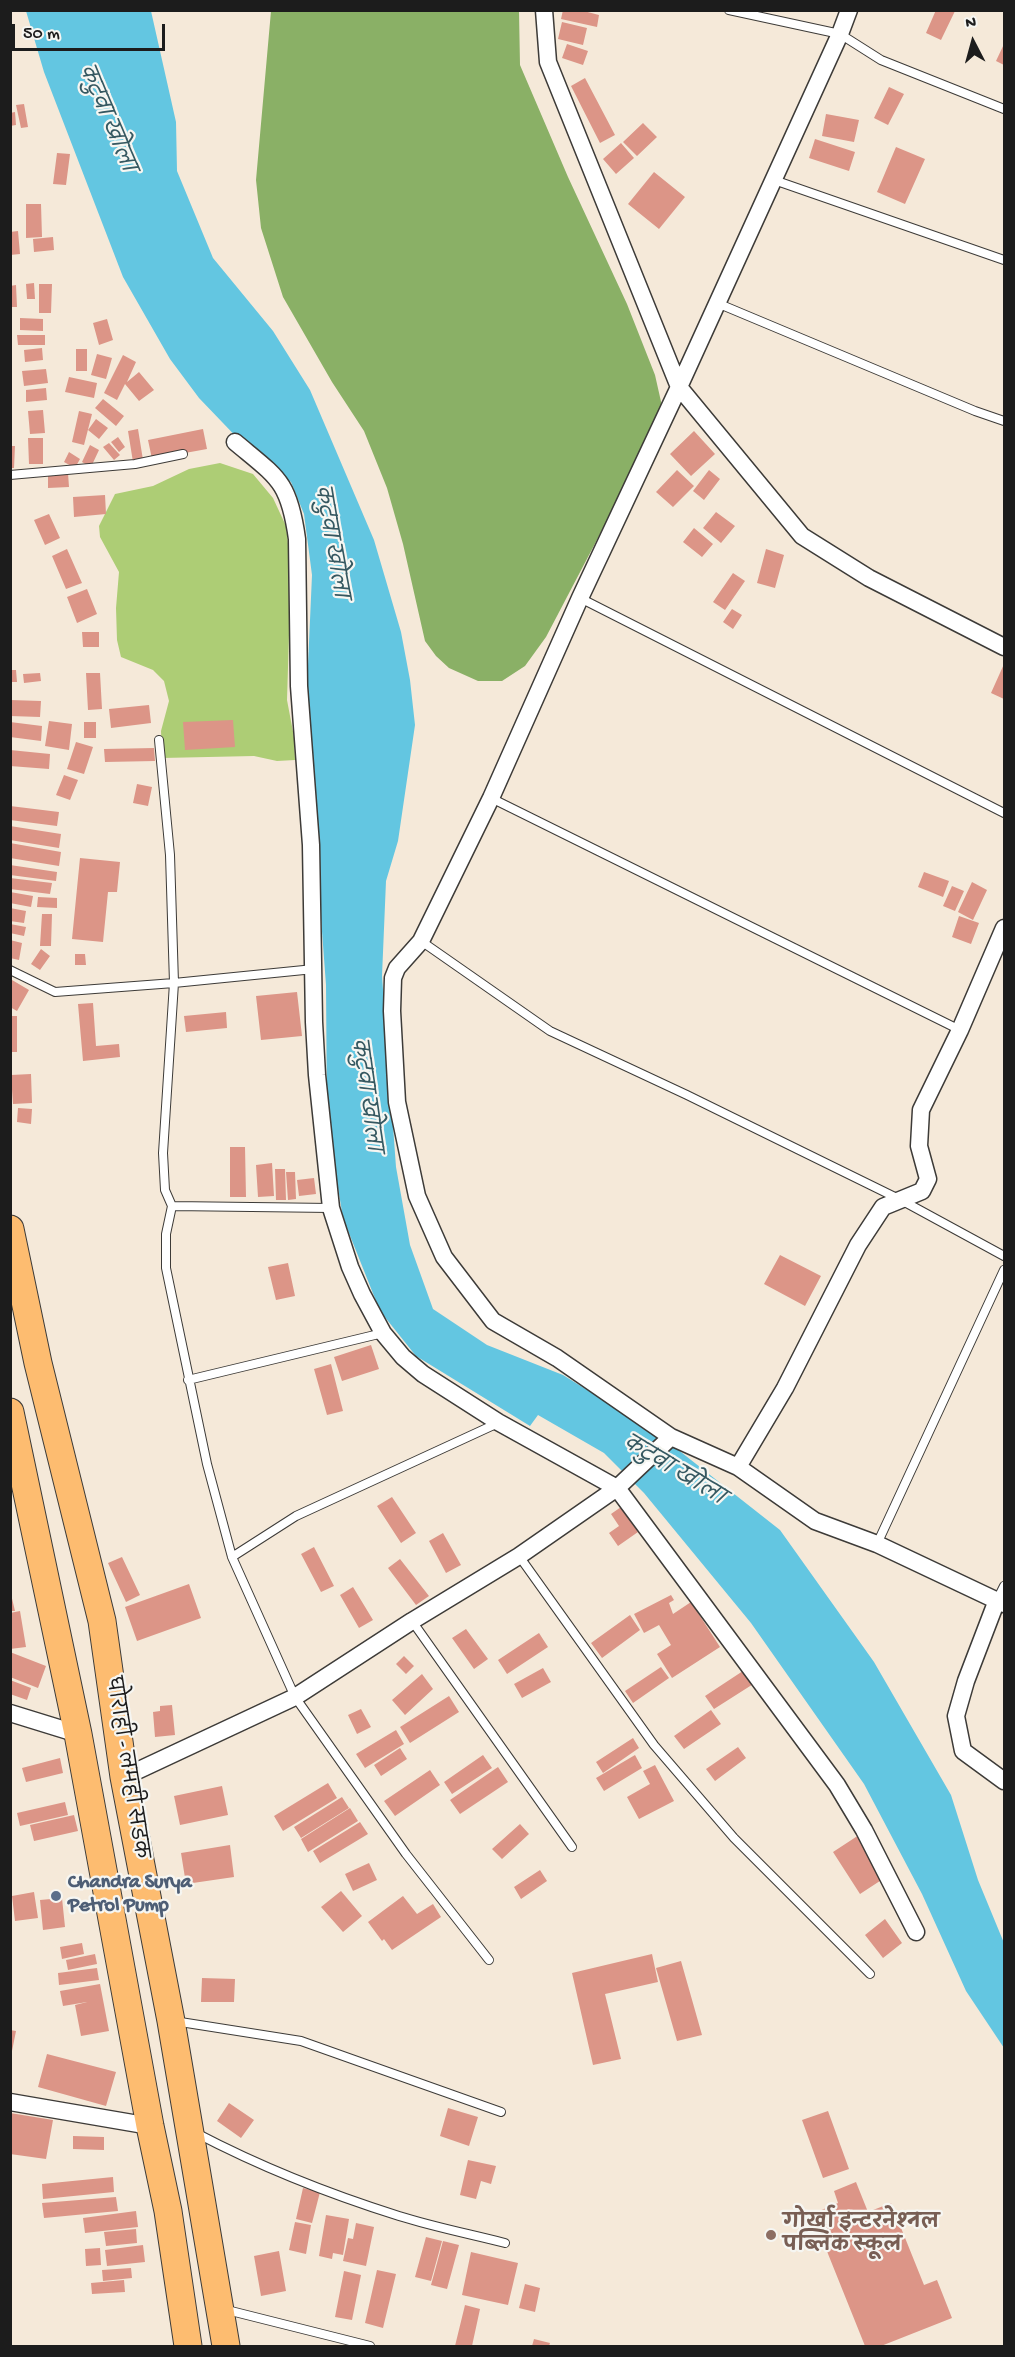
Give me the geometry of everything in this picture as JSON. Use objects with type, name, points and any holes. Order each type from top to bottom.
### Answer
[{"type":"main road","name":"घोराही - लमही सडक","points":[[10,1229],[38,1363],[102,1621],[124,1777],[171,2020],[226,2346]]},
{"type":"main road","name":"घोराही - लमही सडक","points":[[10,1412],[78,1734],[150,2126],[168,2211],[188,2346]]},
{"type":"street","points":[[544,10],[548,62],[679,387],[801,536],[868,578],[1005,647]]},
{"type":"street","points":[[849,10],[774,180],[580,598],[491,798],[421,941],[397,968],[393,978],[392,1011],[397,1102],[417,1196],[444,1257],[493,1321],[557,1358],[671,1437],[738,1467],[816,1521],[1002,1597],[966,1681],[956,1716],[963,1751],[1005,1781]]},
{"type":"street","points":[[235,442],[278,478],[288,494],[294,516],[297,539],[299,686],[311,845],[317,1075],[331,1208],[362,1294],[383,1333],[403,1357],[423,1374],[498,1422],[616,1488],[837,1785],[864,1830],[916,1932]]},
{"type":"street","points":[[738,1467],[790,1378],[858,1245],[883,1207],[922,1191],[927,1179],[919,1146],[921,1110],[960,1030],[1005,928]]},
{"type":"street","points":[[124,1777],[295,1697],[412,1621],[519,1556],[616,1488],[671,1437]]},
{"type":"street","points":[[10,1713],[78,1734]]},
{"type":"street","points":[[10,2102],[150,2126]]},
{"type":"lane","points":[[729,10],[840,34],[881,60],[1005,109]]},
{"type":"lane","points":[[774,180],[1005,260]]},
{"type":"lane","points":[[717,303],[975,411],[1005,421]]},
{"type":"lane","points":[[10,475],[135,464],[183,454]]},
{"type":"lane","points":[[580,598],[1005,813]]},
{"type":"lane","points":[[159,740],[170,855],[174,983],[163,1163],[165,1190],[172,1206],[166,1234],[166,1268],[207,1464],[232,1557],[295,1697],[406,1854],[489,1960]]},
{"type":"lane","points":[[491,798],[960,1030]]},
{"type":"lane","points":[[421,941],[550,1031],[901,1200],[1005,1256]]},
{"type":"lane","points":[[10,970],[55,992],[314,969]]},
{"type":"lane","points":[[172,1206],[331,1208]]},
{"type":"lane","points":[[877,1544],[1005,1270]]},
{"type":"lane","points":[[188,1380],[383,1333]]},
{"type":"lane","points":[[232,1557],[296,1516],[498,1422]]},
{"type":"lane","points":[[519,1556],[654,1745],[734,1838],[870,1974]]},
{"type":"lane","points":[[412,1621],[572,1847]]},
{"type":"lane","points":[[171,2020],[301,2041],[501,2112]]},
{"type":"lane","points":[[190,2130],[246,2159],[293,2178],[400,2216],[505,2243]]},
{"type":"lane","points":[[220,2308],[370,2346]]},
{"type":"green space","points":[[271,11],[519,11],[520,65],[568,177],[627,304],[655,375],[662,406],[611,513],[546,637],[525,666],[502,681],[478,681],[449,668],[425,641],[403,544],[387,488],[364,431],[332,382],[283,297],[261,228],[256,180]]},
{"type":"green space","points":[[220,463],[253,474],[273,498],[286,526],[291,570],[287,700],[294,737],[295,760],[277,761],[254,756],[162,758],[161,731],[169,701],[164,681],[153,670],[121,657],[117,640],[116,608],[119,572],[100,537],[99,526],[115,494],[153,486],[189,469]]},
{"type":"water","name":"कटुवा खोला","points":[[26,11],[151,11],[176,122],[177,171],[213,258],[273,331],[310,390],[374,540],[401,632],[415,725],[398,841],[386,881],[382,976],[396,1167],[410,1245],[433,1309],[487,1345],[563,1375],[658,1434],[780,1530],[874,1662],[951,1795],[978,1880],[1004,1943],[1004,2048],[966,1991],[922,1894],[864,1784],[751,1623],[644,1493],[604,1453],[538,1415],[530,1426],[416,1356],[380,1311],[343,1218],[327,1121],[326,985],[313,811],[307,688],[312,575],[304,514],[291,482],[246,447],[199,398],[170,359],[123,277],[44,72]]},
{"type":"building","points":[[563,10],[580,10],[599,15],[597,27],[561,19]]},
{"type":"building","points":[[936,10],[955,11],[941,40],[926,33]]},
{"type":"building","points":[[562,22],[587,28],[583,45],[558,39]]},
{"type":"building","points":[[567,44],[588,51],[583,65],[562,58]]},
{"type":"building","points":[[1004,44],[1004,65],[996,61]]},
{"type":"building","points":[[585,78],[615,135],[600,143],[571,86]]},
{"type":"building","points":[[889,87],[904,94],[888,125],[874,118]]},
{"type":"building","points":[[24,104],[28,127],[21,128],[16,105]]},
{"type":"building","points":[[15,112],[16,125],[10,126],[10,113]]},
{"type":"building","points":[[826,114],[859,120],[854,142],[822,136]]},
{"type":"building","points":[[643,123],[657,137],[637,156],[623,142]]},
{"type":"building","points":[[815,139],[855,152],[849,171],[809,158]]},
{"type":"building","points":[[621,143],[634,158],[616,174],[603,159]]},
{"type":"building","points":[[896,147],[925,159],[905,204],[877,192]]},
{"type":"building","points":[[57,153],[70,154],[66,185],[53,184]]},
{"type":"building","points":[[654,172],[685,197],[659,229],[628,204]]},
{"type":"building","points":[[26,204],[41,204],[42,237],[26,238]]},
{"type":"building","points":[[18,231],[20,254],[10,255],[10,232]]},
{"type":"building","points":[[53,237],[54,250],[34,252],[33,239]]},
{"type":"building","points":[[34,283],[35,299],[27,299],[26,284]]},
{"type":"building","points":[[39,284],[52,284],[51,313],[39,313]]},
{"type":"building","points":[[16,285],[17,307],[10,307],[10,286]]},
{"type":"building","points":[[20,318],[43,319],[43,331],[20,330]]},
{"type":"building","points":[[107,319],[113,340],[99,345],[93,323]]},
{"type":"building","points":[[17,335],[45,335],[45,345],[18,345]]},
{"type":"building","points":[[42,348],[43,360],[25,362],[24,350]]},
{"type":"building","points":[[76,349],[87,349],[87,371],[76,371]]},
{"type":"building","points":[[97,354],[112,358],[106,379],[91,375]]},
{"type":"building","points":[[123,355],[136,362],[127,382],[139,372],[154,390],[139,401],[125,384],[117,400],[104,393]]},
{"type":"building","points":[[46,369],[48,383],[24,386],[22,371]]},
{"type":"building","points":[[69,377],[97,383],[94,398],[65,392]]},
{"type":"building","points":[[46,388],[47,400],[26,402],[26,390]]},
{"type":"building","points":[[103,399],[124,416],[116,426],[95,408]]},
{"type":"building","points":[[43,410],[45,433],[30,434],[28,411]]},
{"type":"building","points":[[79,411],[92,414],[84,445],[72,442]]},
{"type":"building","points":[[96,419],[108,428],[99,439],[88,430]]},
{"type":"building","points":[[138,429],[143,460],[133,462],[128,431]]},
{"type":"building","points":[[203,429],[207,449],[152,459],[148,440]]},
{"type":"building","points":[[694,431],[715,454],[691,476],[670,454]]},
{"type":"building","points":[[118,437],[125,447],[119,452],[111,442]]},
{"type":"building","points":[[28,438],[43,438],[43,464],[29,464]]},
{"type":"building","points":[[109,443],[120,455],[114,460],[103,447]]},
{"type":"building","points":[[90,445],[99,450],[91,467],[82,462]]},
{"type":"building","points":[[10,446],[15,446],[14,468],[10,468]]},
{"type":"building","points":[[69,452],[80,459],[75,468],[64,462]]},
{"type":"building","points":[[677,470],[694,486],[673,507],[656,492]]},
{"type":"building","points":[[709,470],[720,479],[704,500],[693,491]]},
{"type":"building","points":[[68,473],[69,487],[48,488],[48,474]]},
{"type":"building","points":[[105,495],[106,514],[74,517],[73,497]]},
{"type":"building","points":[[716,512],[735,526],[721,543],[703,528]]},
{"type":"building","points":[[49,514],[60,538],[45,545],[34,520]]},
{"type":"building","points":[[694,528],[713,544],[702,557],[683,542]]},
{"type":"building","points":[[67,549],[82,583],[66,589],[52,556]]},
{"type":"building","points":[[766,549],[784,555],[775,588],[757,583]]},
{"type":"building","points":[[733,573],[745,581],[725,610],[713,602]]},
{"type":"building","points":[[87,589],[97,614],[77,623],[67,597]]},
{"type":"building","points":[[732,609],[742,615],[733,629],[723,622]]},
{"type":"building","points":[[82,632],[99,632],[99,647],[83,647]]},
{"type":"building","points":[[1004,664],[1004,699],[991,693]]},
{"type":"building","points":[[10,670],[16,670],[17,682],[10,682]]},
{"type":"building","points":[[40,673],[41,681],[24,683],[23,674]]},
{"type":"building","points":[[86,673],[100,673],[102,709],[88,710]]},
{"type":"building","points":[[10,700],[41,701],[40,717],[10,716]]},
{"type":"building","points":[[149,705],[151,723],[111,728],[109,709]]},
{"type":"building","points":[[233,720],[235,747],[185,750],[183,722]]},
{"type":"building","points":[[49,721],[72,724],[69,750],[45,746]]},
{"type":"building","points":[[10,722],[42,726],[41,741],[10,737]]},
{"type":"building","points":[[84,722],[96,722],[96,738],[84,738]]},
{"type":"building","points":[[76,742],[93,747],[84,774],[67,769]]},
{"type":"building","points":[[154,748],[155,761],[105,762],[104,749]]},
{"type":"building","points":[[10,750],[50,754],[49,769],[10,766]]},
{"type":"building","points":[[64,775],[78,780],[70,800],[56,795]]},
{"type":"building","points":[[137,784],[152,787],[148,806],[133,803]]},
{"type":"building","points":[[10,806],[59,812],[57,826],[10,820]]},
{"type":"building","points":[[10,826],[61,834],[59,848],[10,840]]},
{"type":"building","points":[[10,843],[61,852],[59,866],[10,858]]},
{"type":"building","points":[[80,858],[120,862],[117,892],[108,892],[103,942],[72,939]]},
{"type":"building","points":[[10,865],[57,872],[56,881],[10,875]]},
{"type":"building","points":[[924,872],[949,881],[943,897],[918,887]]},
{"type":"building","points":[[10,878],[52,883],[50,894],[10,889]]},
{"type":"building","points":[[972,882],[987,890],[973,920],[958,912]]},
{"type":"building","points":[[952,886],[964,891],[955,911],[943,906]]},
{"type":"building","points":[[10,892],[33,896],[31,907],[10,903]]},
{"type":"building","points":[[38,897],[57,898],[57,908],[37,907]]},
{"type":"building","points":[[10,908],[26,911],[24,923],[10,921]]},
{"type":"building","points":[[42,914],[52,914],[51,946],[40,946]]},
{"type":"building","points":[[959,916],[979,923],[971,944],[952,937]]},
{"type":"building","points":[[10,924],[26,927],[24,936],[10,933]]},
{"type":"building","points":[[10,940],[22,943],[19,960],[10,958]]},
{"type":"building","points":[[41,949],[50,956],[40,970],[31,964]]},
{"type":"building","points":[[75,954],[85,954],[86,965],[75,965]]},
{"type":"building","points":[[12,980],[29,990],[17,1011],[10,1007]]},
{"type":"building","points":[[297,992],[302,1036],[261,1040],[256,996]]},
{"type":"building","points":[[93,1003],[96,1046],[119,1044],[120,1057],[83,1061],[78,1004]]},
{"type":"building","points":[[226,1012],[227,1028],[186,1032],[184,1016]]},
{"type":"building","points":[[10,1016],[17,1016],[17,1052],[10,1052]]},
{"type":"building","points":[[31,1074],[32,1103],[13,1104],[11,1075]]},
{"type":"building","points":[[18,1108],[32,1109],[31,1124],[17,1122]]},
{"type":"building","points":[[230,1147],[245,1147],[246,1197],[230,1197]]},
{"type":"building","points":[[272,1163],[274,1196],[258,1197],[256,1165]]},
{"type":"building","points":[[275,1169],[285,1169],[286,1200],[276,1200]]},
{"type":"building","points":[[286,1172],[295,1172],[296,1199],[288,1200]]},
{"type":"building","points":[[314,1178],[316,1194],[299,1196],[297,1180]]},
{"type":"building","points":[[780,1255],[821,1276],[805,1306],[764,1284]]},
{"type":"building","points":[[288,1263],[295,1296],[276,1300],[268,1267]]},
{"type":"building","points":[[371,1345],[379,1369],[342,1381],[334,1357]]},
{"type":"building","points":[[331,1364],[343,1411],[327,1415],[314,1369]]},
{"type":"building","points":[[392,1497],[416,1533],[401,1543],[377,1506]]},
{"type":"building","points":[[621,1507],[638,1532],[618,1546],[609,1533],[619,1526],[611,1514]]},
{"type":"building","points":[[443,1533],[461,1565],[446,1573],[429,1541]]},
{"type":"building","points":[[314,1547],[334,1586],[321,1592],[301,1554]]},
{"type":"building","points":[[122,1557],[140,1595],[126,1602],[108,1563]]},
{"type":"building","points":[[400,1559],[429,1596],[416,1605],[388,1568]]},
{"type":"building","points":[[189,1584],[201,1618],[137,1641],[125,1607]]},
{"type":"building","points":[[353,1587],[373,1620],[359,1628],[340,1595]]},
{"type":"building","points":[[10,1590],[15,1611],[10,1611]]},
{"type":"building","points":[[671,1595],[674,1600],[669,1603],[673,1614],[691,1602],[720,1647],[672,1678],[657,1654],[671,1645],[659,1625],[644,1633],[634,1614]]},
{"type":"building","points":[[20,1611],[26,1647],[10,1649],[10,1613]]},
{"type":"building","points":[[630,1615],[640,1630],[602,1658],[591,1643]]},
{"type":"building","points":[[466,1629],[488,1659],[474,1669],[452,1638]]},
{"type":"building","points":[[539,1633],[548,1647],[507,1674],[498,1660]]},
{"type":"building","points":[[10,1652],[46,1666],[38,1688],[10,1677]]},
{"type":"building","points":[[404,1656],[414,1666],[406,1674],[396,1664]]},
{"type":"building","points":[[661,1667],[669,1678],[633,1703],[625,1691]]},
{"type":"building","points":[[749,1667],[758,1681],[714,1709],[705,1696]]},
{"type":"building","points":[[543,1668],[551,1682],[522,1698],[514,1684]]},
{"type":"building","points":[[422,1674],[433,1689],[405,1715],[392,1700]]},
{"type":"building","points":[[10,1680],[31,1688],[27,1700],[10,1694]]},
{"type":"building","points":[[449,1696],[459,1712],[410,1743],[400,1727]]},
{"type":"building","points":[[172,1705],[175,1735],[155,1737],[153,1712],[160,1711],[160,1706]]},
{"type":"building","points":[[361,1709],[371,1727],[357,1734],[348,1715]]},
{"type":"building","points":[[711,1710],[721,1724],[684,1749],[674,1736]]},
{"type":"building","points":[[396,1730],[404,1744],[365,1768],[356,1754]]},
{"type":"building","points":[[633,1738],[639,1748],[603,1773],[596,1762]]},
{"type":"building","points":[[738,1747],[746,1758],[715,1781],[706,1769]]},
{"type":"building","points":[[400,1748],[407,1759],[381,1776],[374,1765]]},
{"type":"building","points":[[483,1755],[492,1768],[452,1794],[444,1782]]},
{"type":"building","points":[[635,1755],[642,1768],[604,1791],[596,1778]]},
{"type":"building","points":[[60,1758],[63,1773],[26,1782],[22,1768]]},
{"type":"building","points":[[655,1765],[674,1801],[639,1819],[627,1797],[650,1784],[643,1771]]},
{"type":"building","points":[[498,1767],[508,1782],[460,1814],[450,1800]]},
{"type":"building","points":[[430,1770],[440,1785],[395,1816],[384,1801]]},
{"type":"building","points":[[328,1783],[337,1798],[283,1831],[274,1816]]},
{"type":"building","points":[[222,1786],[228,1815],[180,1825],[174,1796]]},
{"type":"building","points":[[342,1797],[349,1808],[301,1838],[294,1827]]},
{"type":"building","points":[[65,1802],[68,1815],[20,1826],[17,1813]]},
{"type":"building","points":[[350,1808],[358,1821],[308,1852],[301,1839]]},
{"type":"building","points":[[74,1815],[78,1831],[34,1841],[30,1825]]},
{"type":"building","points":[[360,1822],[368,1834],[320,1863],[313,1851]]},
{"type":"building","points":[[520,1824],[529,1834],[502,1859],[492,1849]]},
{"type":"building","points":[[859,1835],[886,1877],[860,1894],[833,1852]]},
{"type":"building","points":[[230,1845],[234,1877],[186,1884],[181,1853]]},
{"type":"building","points":[[369,1863],[377,1880],[353,1891],[345,1874]]},
{"type":"building","points":[[540,1870],[547,1881],[521,1899],[514,1887]]},
{"type":"building","points":[[341,1891],[362,1916],[343,1932],[321,1907]]},
{"type":"building","points":[[34,1892],[38,1918],[15,1921],[12,1896]]},
{"type":"building","points":[[403,1896],[417,1914],[433,1904],[441,1917],[392,1950],[368,1922]]},
{"type":"building","points":[[62,1898],[65,1927],[43,1930],[40,1900]]},
{"type":"building","points":[[885,1919],[902,1943],[883,1958],[865,1935]]},
{"type":"building","points":[[82,1943],[84,1954],[62,1959],[60,1947]]},
{"type":"building","points":[[95,1954],[97,1964],[68,1970],[66,1960]]},
{"type":"building","points":[[652,1954],[658,1982],[605,1994],[621,2059],[593,2065],[572,1973]]},
{"type":"building","points":[[681,1961],[702,2035],[677,2041],[656,1968]]},
{"type":"building","points":[[97,1968],[99,1980],[59,1985],[58,1973]]},
{"type":"building","points":[[202,1978],[235,1979],[234,2002],[201,2002]]},
{"type":"building","points":[[100,1984],[109,2031],[81,2036],[75,2005],[87,2002],[63,2006],[60,1991]]},
{"type":"building","points":[[10,2030],[16,2031],[12,2051],[10,2051]]},
{"type":"building","points":[[47,2054],[116,2072],[106,2106],[38,2087]]},
{"type":"building","points":[[229,2103],[254,2120],[241,2138],[217,2121]]},
{"type":"building","points":[[448,2108],[478,2117],[469,2146],[440,2136]]},
{"type":"building","points":[[828,2111],[849,2169],[823,2178],[802,2120]]},
{"type":"building","points":[[10,2113],[53,2120],[46,2159],[10,2154]]},
{"type":"building","points":[[73,2136],[104,2137],[104,2150],[73,2149]]},
{"type":"building","points":[[468,2160],[496,2166],[491,2184],[481,2181],[476,2199],[460,2195]]},
{"type":"building","points":[[113,2177],[114,2192],[43,2199],[42,2184]]},
{"type":"building","points":[[856,2182],[868,2212],[891,2203],[924,2285],[937,2280],[952,2318],[881,2346],[865,2346],[812,2214],[838,2203],[834,2191]]},
{"type":"building","points":[[303,2188],[320,2192],[312,2223],[296,2219]]},
{"type":"building","points":[[116,2197],[118,2211],[44,2218],[42,2203]]},
{"type":"building","points":[[136,2211],[138,2227],[85,2233],[83,2218]]},
{"type":"building","points":[[326,2215],[349,2219],[343,2255],[333,2253],[332,2259],[319,2256]]},
{"type":"building","points":[[295,2222],[311,2225],[306,2254],[289,2250]]},
{"type":"building","points":[[356,2223],[374,2227],[366,2266],[343,2261],[348,2238],[353,2239]]},
{"type":"building","points":[[136,2229],[137,2243],[106,2246],[104,2232]]},
{"type":"building","points":[[426,2237],[442,2241],[431,2281],[415,2277]]},
{"type":"building","points":[[443,2241],[459,2245],[447,2289],[431,2285]]},
{"type":"building","points":[[143,2245],[145,2262],[107,2266],[105,2250]]},
{"type":"building","points":[[100,2248],[101,2265],[86,2266],[85,2249]]},
{"type":"building","points":[[279,2251],[286,2291],[261,2296],[254,2256]]},
{"type":"building","points":[[471,2252],[518,2263],[508,2305],[462,2295]]},
{"type":"building","points":[[131,2268],[132,2278],[103,2281],[102,2270]]},
{"type":"building","points":[[377,2270],[396,2274],[383,2328],[365,2323]]},
{"type":"building","points":[[344,2271],[361,2275],[352,2320],[335,2317]]},
{"type":"building","points":[[124,2280],[125,2292],[92,2294],[91,2283]]},
{"type":"building","points":[[525,2284],[540,2288],[535,2312],[519,2308]]},
{"type":"building","points":[[465,2305],[480,2309],[472,2346],[455,2346]]},
{"type":"building","points":[[534,2339],[550,2343],[549,2346],[532,2346]]},
{"type":"place","name":"Chandra Surya Petrol Pump","points":[[56,1896]]},
{"type":"place","name":"गोर्खा इन्टरनेश्नल पब्लिक स्कूल","points":[[771,2235]]}]
